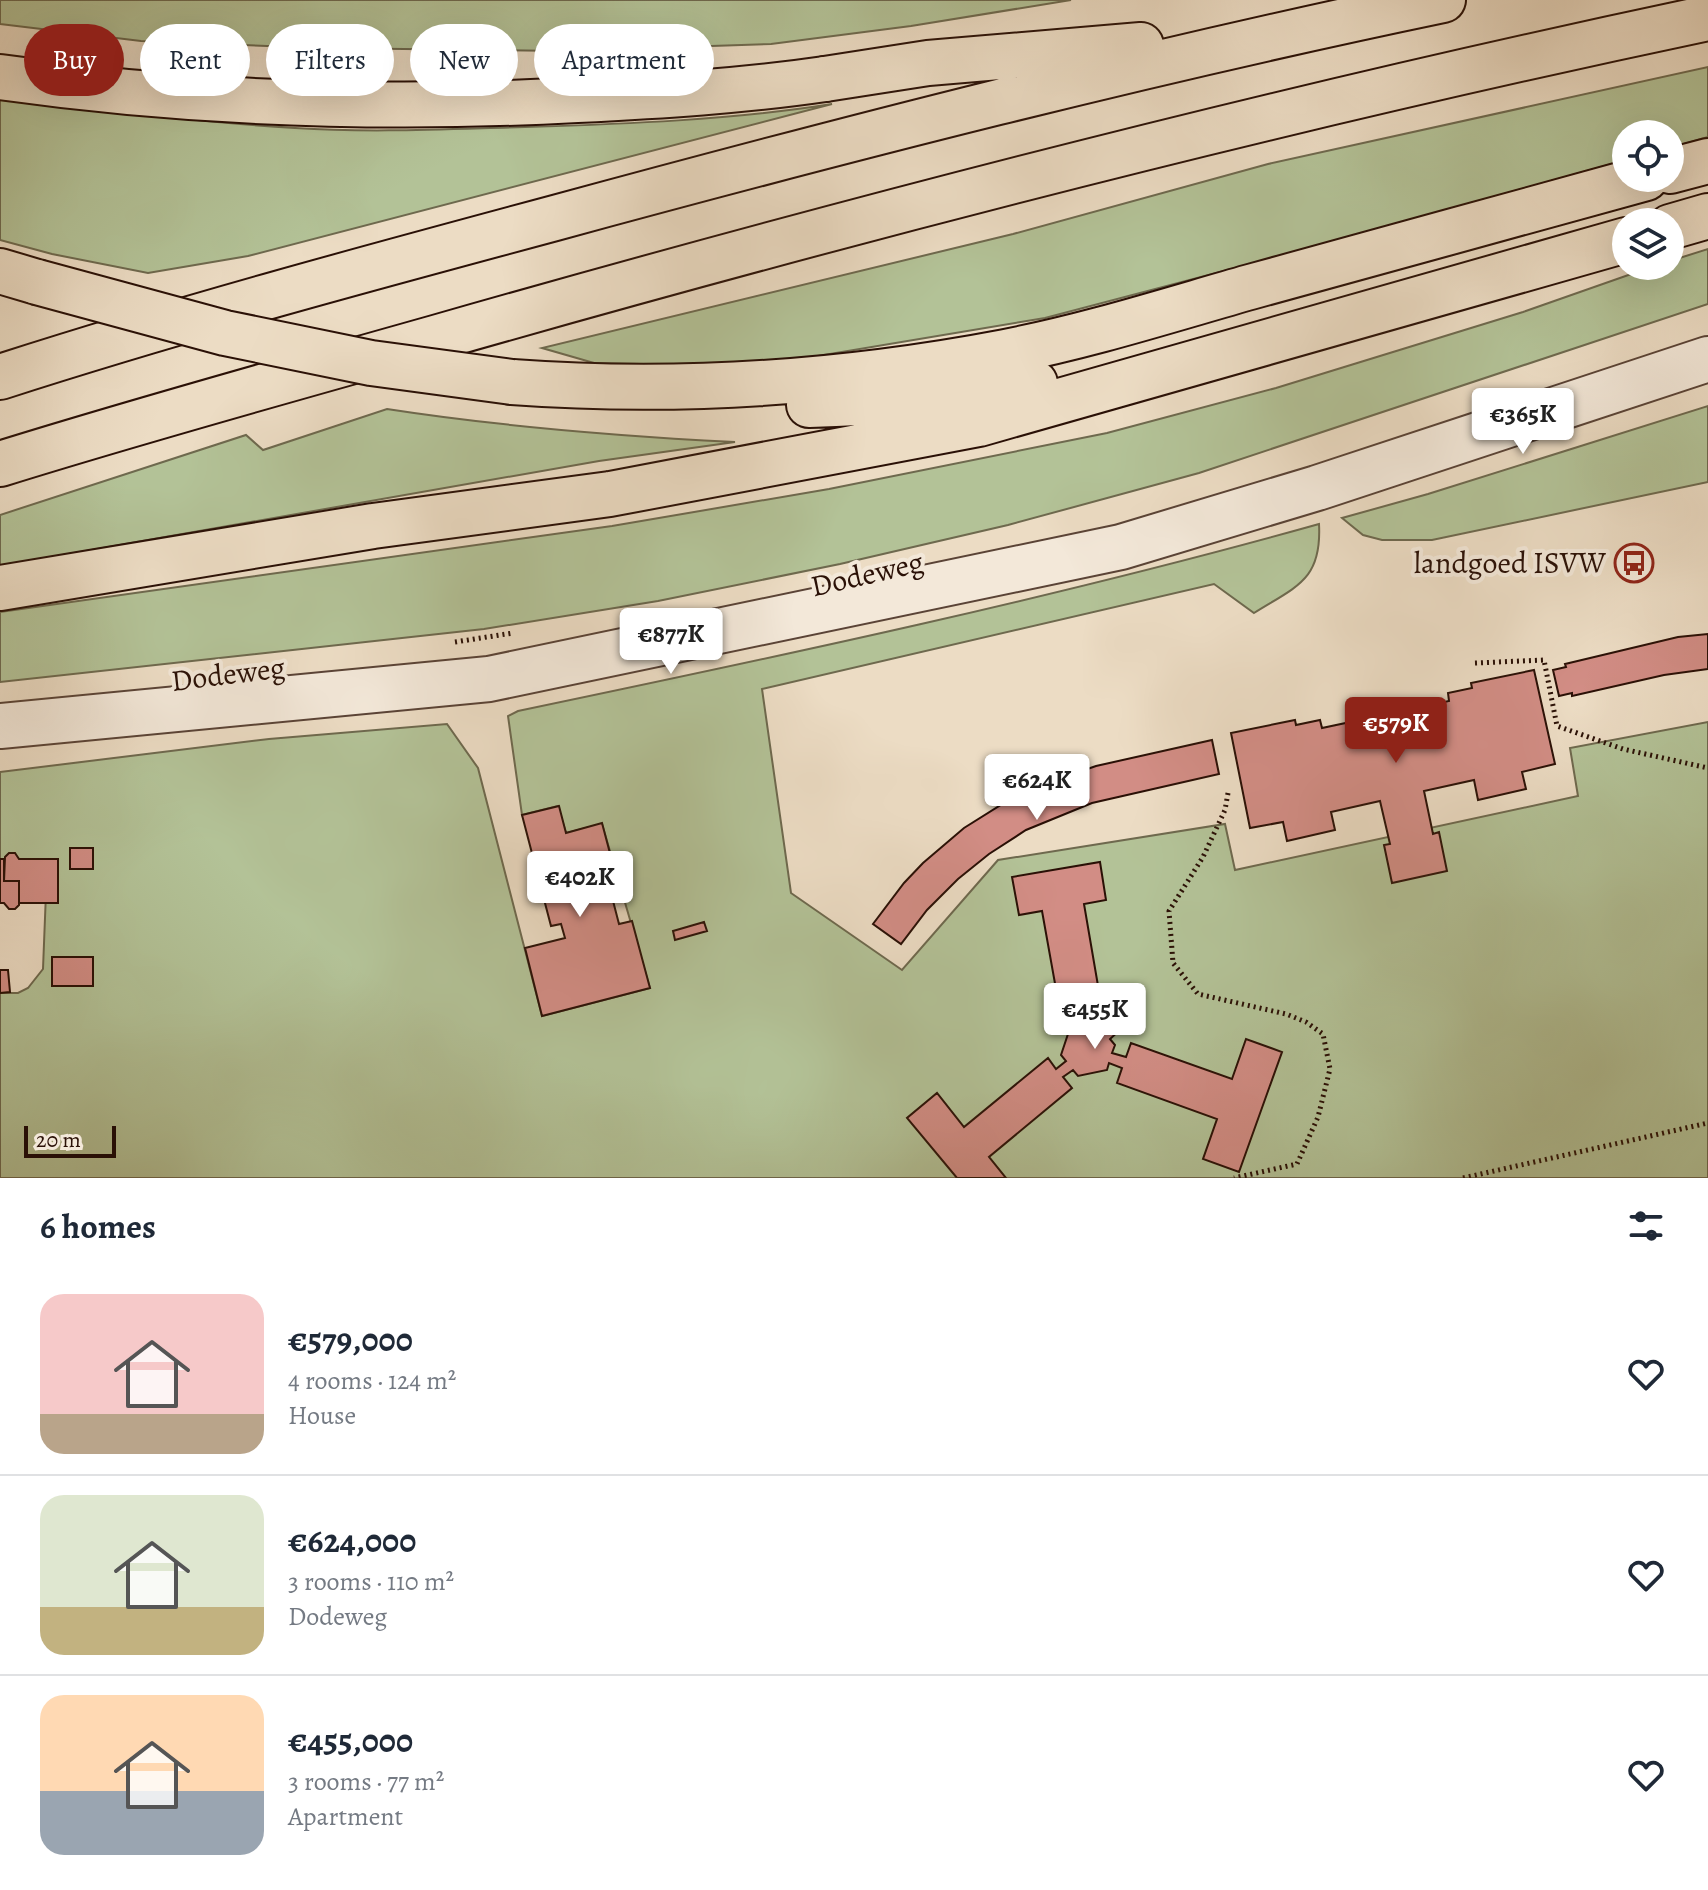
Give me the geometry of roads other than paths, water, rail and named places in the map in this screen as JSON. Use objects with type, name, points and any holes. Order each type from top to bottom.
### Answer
[{"type":"main road","points":[[0,377],[317,282],[890,128],[1283,34],[1443,0]]},
{"type":"main road","points":[[0,464],[639,279],[1012,181],[1542,53],[1708,18]]},
{"type":"main road","points":[[0,77],[162,95],[274,102],[421,105],[656,96],[825,79],[928,63],[1283,34]]},
{"type":"main road","points":[[1684,167],[1708,161]]},
{"type":"main road","points":[[19,277],[225,333],[371,363],[512,382],[582,387],[687,388],[808,380],[1006,352],[1131,322],[1612,188]]},
{"type":"main road","points":[[1684,223],[1708,216]]},
{"type":"main road","points":[[0,588],[373,526],[610,494],[979,424],[1612,244]]},
{"type":"main road","points":[[512,382],[581,405],[710,408],[870,404],[975,393],[1270,343]]},
{"type":"street","name":"Dodeweg","points":[[0,726],[489,679],[1121,547],[1332,483],[1708,359]]},
{"type":"place","name":"landgoed ISVW","points":[[1634,563]]}]
